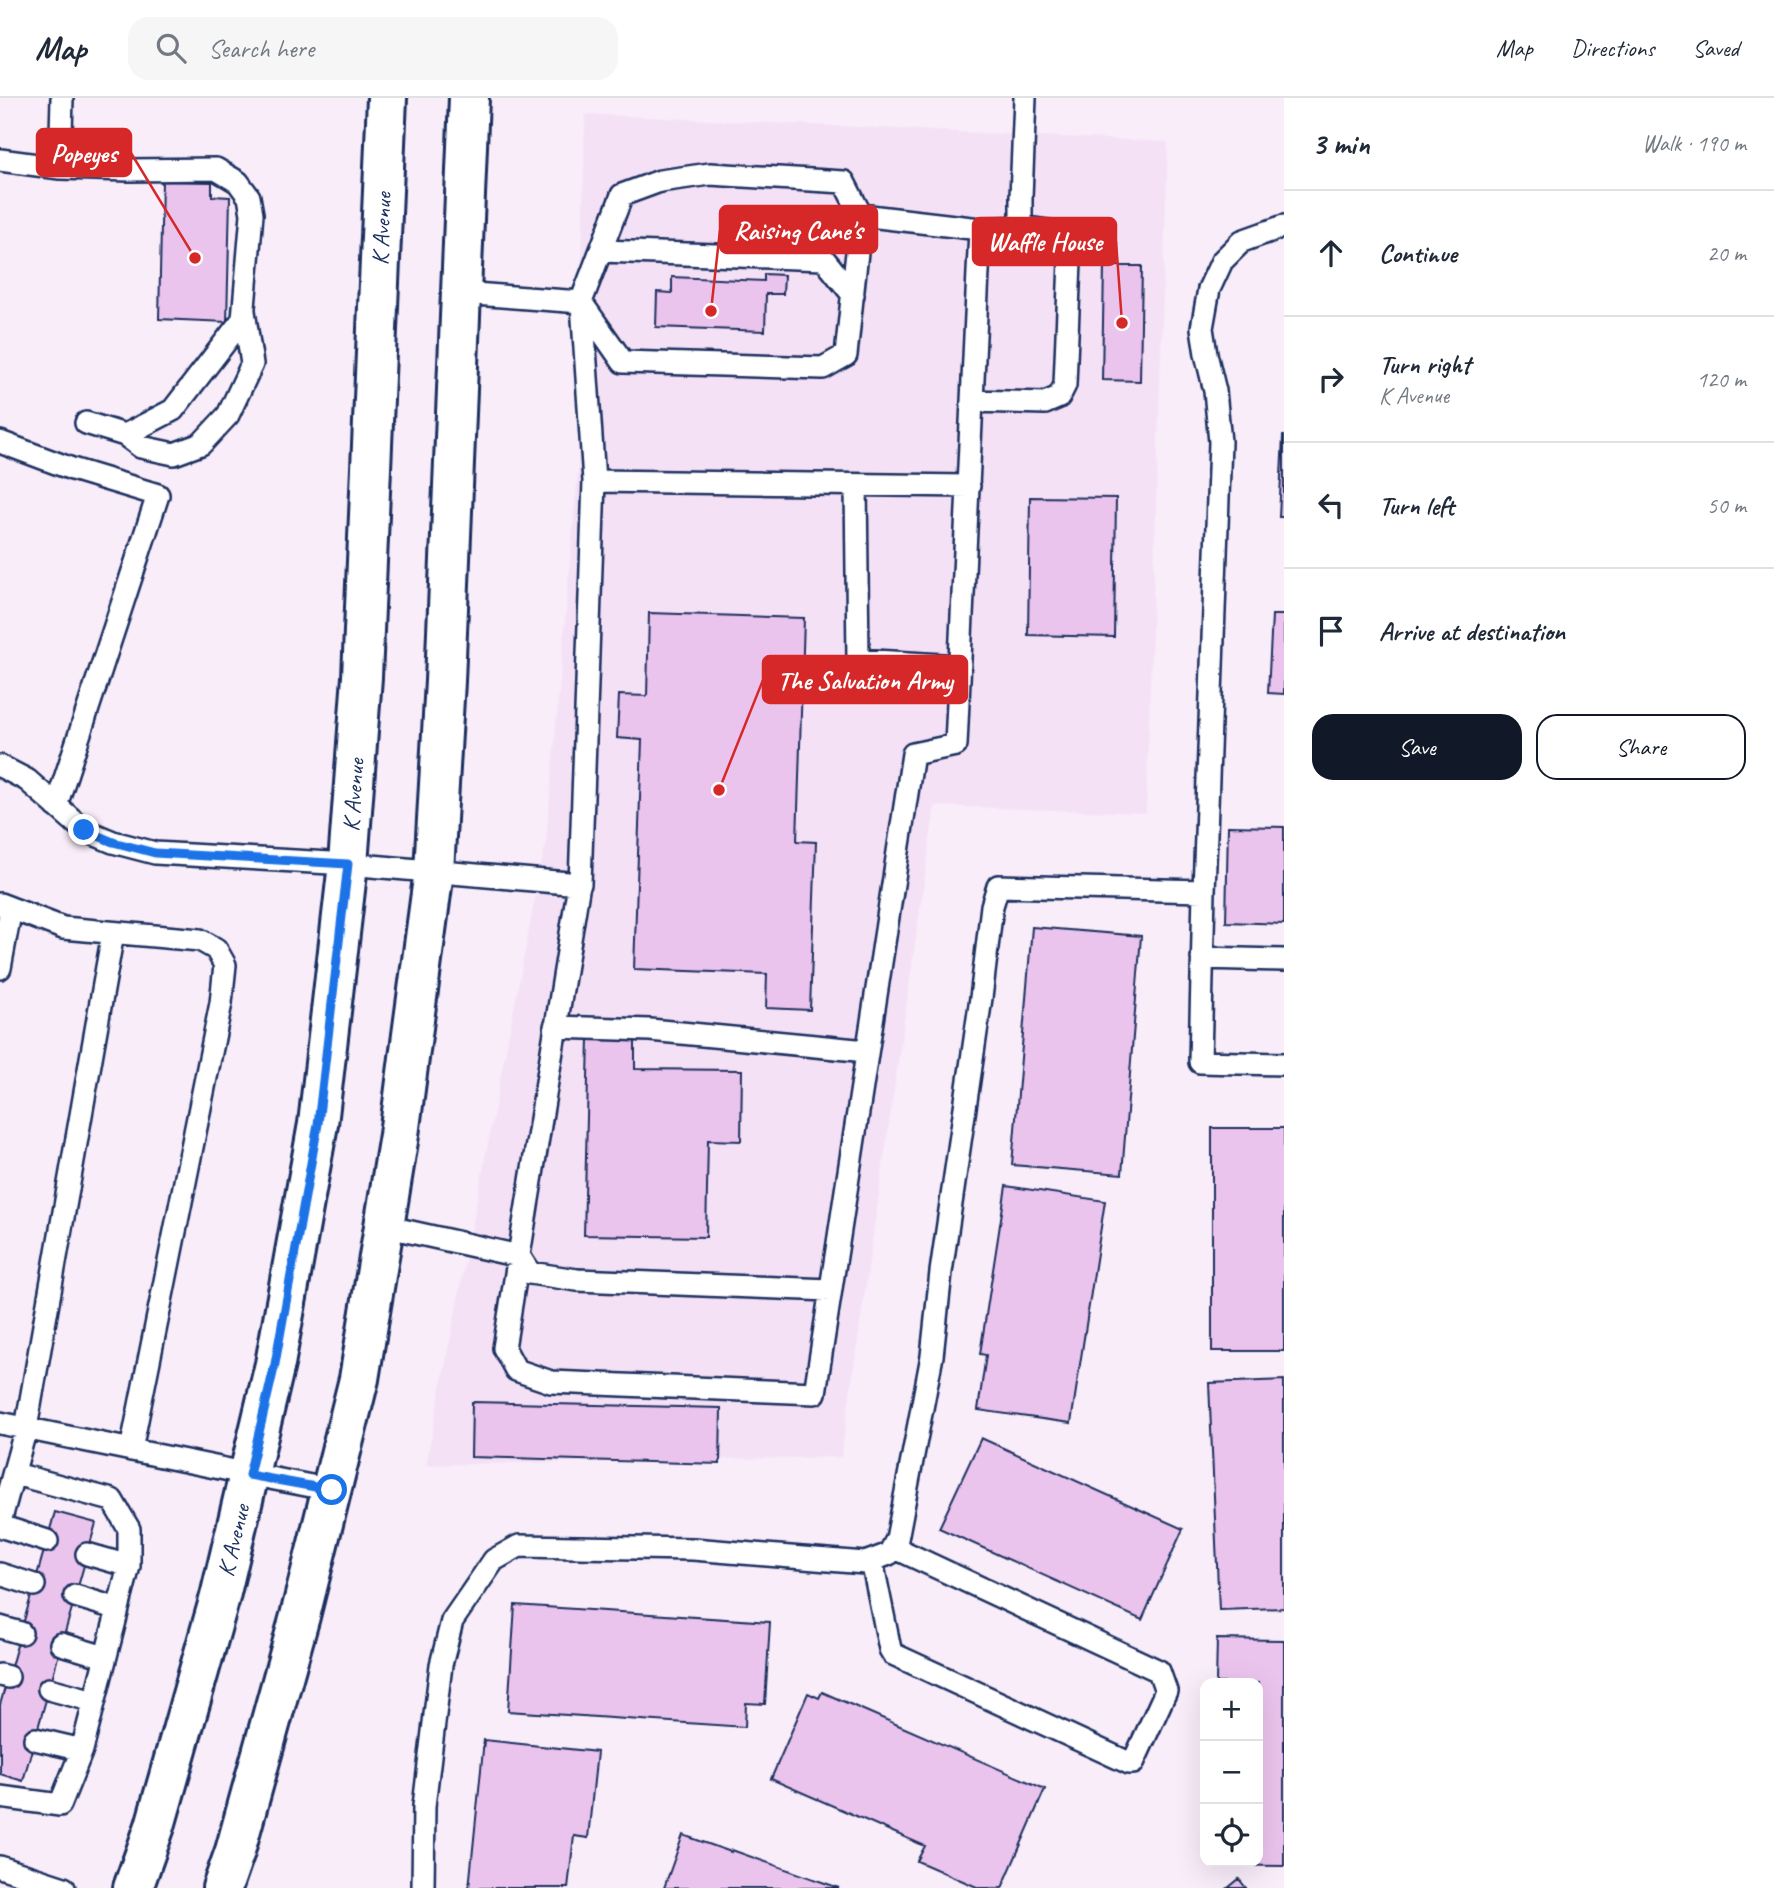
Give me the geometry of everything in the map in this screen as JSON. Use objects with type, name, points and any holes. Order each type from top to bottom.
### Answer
[{"type":"main road","name":"K Avenue","points":[[133,1888],[155,1826],[216,1609],[249,1475],[275,1364],[318,1124],[348,864],[362,677],[387,98]]},
{"type":"main road","points":[[222,1888],[235,1851],[300,1616],[359,1379],[399,1135],[434,871],[446,667],[469,98]]},
{"type":"lane","points":[[60,168],[62,98]]},
{"type":"lane","points":[[1021,227],[1025,98]]},
{"type":"lane","points":[[0,160],[60,168],[216,169],[238,183],[249,197],[252,214],[243,320],[173,410],[125,435]]},
{"type":"lane","points":[[581,302],[623,362],[823,368],[846,355],[861,215],[844,182],[710,174],[660,181],[622,195],[581,302],[594,481],[580,884],[504,1348],[516,1370],[551,1382],[815,1393],[912,754],[956,745],[980,229]]},
{"type":"lane","points":[[861,215],[980,229],[1021,227],[1049,231],[1065,240],[1070,261],[1065,385],[1059,397],[1045,403],[973,401]]},
{"type":"lane","points":[[1284,226],[1242,241],[1222,261],[1209,289],[1202,328],[1215,391],[1220,442],[1200,1062],[1284,1064]]},
{"type":"lane","points":[[602,251],[824,259],[853,295]]},
{"type":"lane","points":[[461,293],[581,302]]},
{"type":"lane","points":[[86,423],[125,435],[141,447],[174,454],[201,444],[228,415],[252,364],[244,309]]},
{"type":"lane","points":[[0,443],[72,469],[158,495],[56,806]]},
{"type":"lane","points":[[594,481],[969,486]]},
{"type":"lane","points":[[856,485],[858,660],[960,666]]},
{"type":"lane","points":[[0,766],[27,780],[84,830],[113,842],[155,853],[348,864],[579,884]]},
{"type":"lane","points":[[423,1888],[424,1806],[441,1665],[452,1621],[494,1560],[519,1546],[693,1549],[865,1563],[889,1554],[897,1539],[932,1356],[941,1272],[992,906],[998,886],[1204,891]]},
{"type":"lane","points":[[0,968],[6,906],[62,928],[200,940],[216,949],[225,965],[221,1003],[131,1450]]},
{"type":"lane","points":[[47,1541],[0,1524],[26,1428],[113,933]]},
{"type":"lane","points":[[1202,958],[1284,960]]},
{"type":"lane","points":[[555,1027],[650,1030],[867,1051]]},
{"type":"lane","points":[[384,1226],[519,1256],[530,1273],[577,1280],[831,1290]]},
{"type":"lane","points":[[0,1423],[332,1490]]},
{"type":"lane","points":[[0,1797],[60,1805],[82,1750],[129,1566],[129,1530],[112,1500],[15,1474]]},
{"type":"lane","points":[[872,1561],[893,1654],[1133,1763],[1166,1691],[1159,1671],[893,1547]]},
{"type":"lane","points":[[87,1554],[129,1566]]},
{"type":"lane","points":[[0,1574],[34,1585]]},
{"type":"lane","points":[[75,1596],[118,1609]]},
{"type":"lane","points":[[61,1644],[105,1657]]},
{"type":"lane","points":[[48,1689],[94,1701]]},
{"type":"lane","points":[[34,1739],[82,1750]]},
{"type":"lane","points":[[0,1867],[64,1888]]},
{"type":"shaded area","points":[[585,114],[1168,142],[1146,813],[935,806],[841,1457],[426,1465],[546,841],[578,470]]},
{"type":"building","points":[[162,181],[212,182],[212,196],[230,197],[227,322],[159,319]]},
{"type":"building","points":[[1104,266],[1142,266],[1140,381],[1102,380]]},
{"type":"building","points":[[764,274],[784,275],[783,294],[766,294],[765,331],[656,327],[657,292],[672,293],[672,277],[764,281]]},
{"type":"building","points":[[1283,436],[1284,517],[1279,517]]},
{"type":"building","points":[[1030,497],[1116,498],[1114,637],[1028,635]]},
{"type":"building","points":[[649,613],[804,618],[797,841],[816,842],[810,1010],[766,1008],[767,974],[634,969],[642,740],[617,738],[619,695],[647,696]]},
{"type":"building","points":[[1272,615],[1284,615],[1284,694],[1268,693]]},
{"type":"building","points":[[1228,826],[1284,827],[1284,924],[1226,922]]},
{"type":"building","points":[[1032,927],[1141,936],[1122,1174],[1012,1165]]},
{"type":"building","points":[[589,1039],[635,1040],[635,1069],[742,1070],[741,1141],[708,1140],[706,1237],[584,1235]]},
{"type":"building","points":[[1212,1128],[1284,1128],[1284,1351],[1212,1351]]},
{"type":"building","points":[[1006,1186],[1105,1201],[1071,1423],[978,1410],[986,1355],[980,1354]]},
{"type":"building","points":[[1284,1380],[1284,1608],[1219,1610],[1209,1383]]},
{"type":"building","points":[[472,1402],[721,1408],[720,1464],[471,1457]]},
{"type":"building","points":[[981,1438],[1183,1529],[1142,1620],[939,1528]]},
{"type":"building","points":[[55,1512],[96,1523],[23,1781],[0,1774],[0,1705]]},
{"type":"building","points":[[515,1605],[770,1622],[765,1704],[746,1703],[745,1727],[508,1711]]},
{"type":"building","points":[[1217,1639],[1284,1640],[1284,1866],[1263,1866],[1263,1678],[1216,1678]]},
{"type":"building","points":[[822,1692],[1045,1789],[1002,1888],[979,1888],[917,1861],[925,1846],[771,1779],[808,1693],[819,1698]]},
{"type":"building","points":[[484,1740],[597,1752],[588,1838],[574,1836],[568,1888],[469,1888]]},
{"type":"building","points":[[683,1835],[731,1852],[732,1850],[839,1888],[664,1888]]},
{"type":"building","points":[[1239,1879],[1246,1888],[1228,1888]]},
{"type":"place","name":"Popeyes","points":[[195,258]]},
{"type":"place","name":"Raising Cane's","points":[[711,311]]},
{"type":"place","name":"Waffle House","points":[[1122,323]]},
{"type":"place","name":"The Salvation Army","points":[[719,790]]},
{"type":"route","points":[[84,830],[113,842],[155,853],[348,864],[318,1124],[275,1364],[249,1475],[332,1490]]}]
